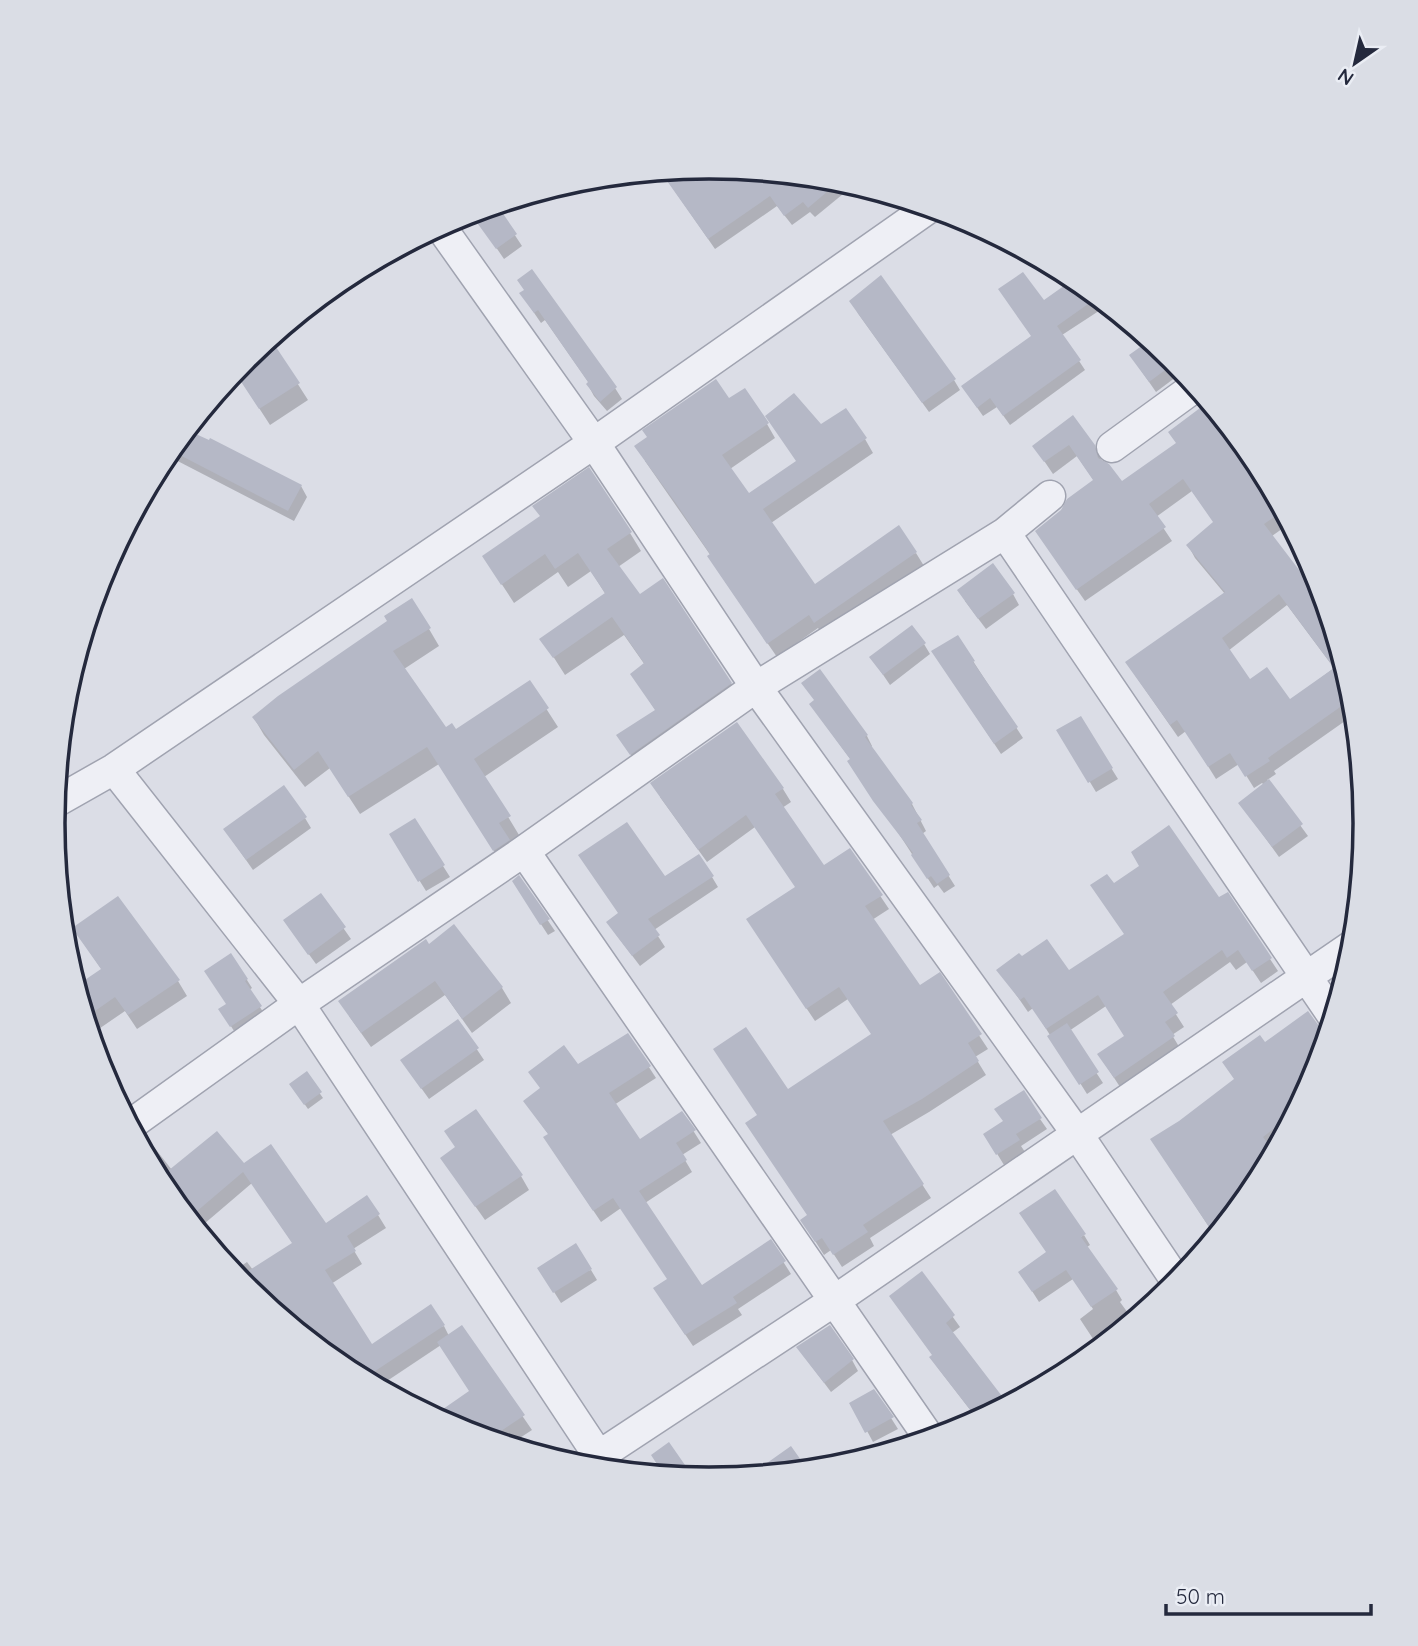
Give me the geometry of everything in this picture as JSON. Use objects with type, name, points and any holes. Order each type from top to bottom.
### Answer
[{"type":"street","points":[[66,796],[114,769],[594,443],[920,214]]},
{"type":"street","points":[[446,235],[594,443],[756,687],[1078,1135],[1171,1273]]},
{"type":"street","points":[[1112,447],[1188,392]]},
{"type":"street","points":[[137,1120],[299,1004],[756,687],[1005,533],[1050,496]]},
{"type":"street","points":[[1005,533],[1326,1006]]},
{"type":"street","points":[[114,769],[299,1004],[591,1456]]},
{"type":"street","points":[[524,850],[924,1430]]},
{"type":"street","points":[[604,1459],[1340,954]]},
{"type":"building","points":[[666,180],[751,180],[829,190],[808,208],[803,202],[784,216],[770,196],[708,239]]},
{"type":"building","points":[[502,213],[517,234],[496,249],[477,222]]},
{"type":"building","points":[[532,269],[617,387],[600,402],[538,310],[534,313],[519,293],[524,290],[517,280]]},
{"type":"building","points":[[1023,272],[1044,300],[1064,285],[1089,303],[1057,326],[1081,360],[1003,416],[990,398],[977,408],[961,386],[1031,336],[998,289]]},
{"type":"building","points":[[881,275],[956,379],[922,403],[849,301]]},
{"type":"building","points":[[1142,346],[1167,369],[1149,382],[1129,355]]},
{"type":"building","points":[[276,347],[300,383],[259,409],[240,381]]},
{"type":"building","points":[[716,379],[729,398],[745,388],[769,423],[722,455],[749,493],[796,461],[765,416],[794,393],[821,424],[846,408],[867,438],[763,509],[815,584],[899,525],[917,552],[814,623],[809,615],[767,644],[707,556],[710,554],[634,446],[647,437],[642,430]]},
{"type":"building","points":[[1201,407],[1245,465],[1275,516],[1264,524],[1304,577],[1334,668],[1279,594],[1222,638],[1250,679],[1267,667],[1290,699],[1334,668],[1341,697],[1342,705],[1245,777],[1230,753],[1208,767],[1177,720],[1170,725],[1125,662],[1225,592],[1186,545],[1213,522],[1183,479],[1149,504],[1166,527],[1076,590],[1035,531],[1061,510],[1067,499],[1093,480],[1069,445],[1044,462],[1032,446],[1073,415],[1095,445],[1098,458],[1109,464],[1122,481],[1176,443],[1168,432]]},
{"type":"building","points":[[196,434],[209,440],[210,438],[302,485],[288,511],[180,455]]},
{"type":"building","points":[[589,467],[632,532],[607,549],[640,594],[663,578],[732,683],[630,755],[616,735],[655,710],[630,674],[644,663],[612,617],[553,658],[539,639],[605,593],[578,553],[555,569],[545,554],[501,585],[482,556],[540,516],[532,506]]},
{"type":"building","points":[[993,563],[1015,593],[978,619],[957,590]]},
{"type":"building","points":[[412,598],[431,628],[393,651],[446,727],[452,723],[456,729],[530,680],[549,708],[474,759],[511,816],[499,823],[510,840],[493,851],[427,747],[348,797],[318,751],[294,770],[252,717],[387,621],[384,616]]},
{"type":"building","points":[[912,625],[926,643],[883,675],[869,657]]},
{"type":"building","points":[[958,635],[975,661],[973,662],[1018,727],[994,744],[931,651]]},
{"type":"building","points":[[820,669],[913,803],[911,805],[922,820],[917,823],[950,875],[937,884],[931,876],[927,879],[911,855],[913,853],[873,801],[847,761],[850,759],[809,704],[814,700],[801,683]]},
{"type":"building","points":[[1081,716],[1113,768],[1088,783],[1056,730]]},
{"type":"building","points":[[737,722],[784,788],[775,794],[824,865],[850,848],[883,895],[865,906],[920,985],[940,972],[982,1034],[968,1043],[979,1061],[883,1121],[924,1184],[863,1225],[868,1232],[833,1255],[822,1238],[815,1242],[800,1220],[807,1215],[745,1123],[757,1115],[713,1049],[746,1027],[788,1089],[871,1034],[839,987],[806,1009],[746,919],[795,887],[746,815],[698,850],[650,783]]},
{"type":"building","points":[[1269,779],[1303,824],[1272,847],[1238,803]]},
{"type":"building","points":[[284,785],[307,817],[246,860],[223,829]]},
{"type":"building","points":[[415,818],[445,865],[418,882],[389,834]]},
{"type":"building","points":[[627,822],[665,876],[699,854],[714,876],[648,919],[660,935],[632,956],[606,922],[618,913],[578,855]]},
{"type":"building","points":[[1169,825],[1219,897],[1228,892],[1272,958],[1252,971],[1238,950],[1227,958],[1222,950],[1163,992],[1178,1013],[1165,1022],[1175,1036],[1114,1078],[1097,1054],[1124,1036],[1098,995],[1046,1029],[1024,997],[1020,1000],[996,970],[1019,953],[1022,956],[1047,939],[1069,970],[1124,934],[1090,885],[1107,874],[1114,883],[1139,866],[1131,852]]},
{"type":"building","points":[[519,875],[550,919],[540,925],[512,881]]},
{"type":"building","points":[[321,893],[346,927],[308,955],[283,920]]},
{"type":"building","points":[[118,896],[180,980],[128,1015],[115,997],[94,1012],[85,980],[101,969],[73,927]]},
{"type":"building","points":[[454,924],[503,987],[462,1019],[435,981],[361,1033],[338,1001],[426,939],[429,944]]},
{"type":"building","points":[[231,953],[262,1006],[230,1027],[218,1009],[226,1004],[204,971]]},
{"type":"building","points":[[1308,1011],[1320,1027],[1287,1108],[1277,1126],[1263,1137],[1267,1145],[1245,1181],[1210,1228],[1150,1139],[1179,1121],[1234,1079],[1222,1062],[1260,1035],[1265,1042]]},
{"type":"building","points":[[458,1019],[479,1048],[421,1089],[400,1060]]},
{"type":"building","points":[[1067,1023],[1099,1072],[1079,1085],[1047,1036]]},
{"type":"building","points":[[628,1033],[651,1066],[609,1093],[640,1139],[682,1111],[696,1130],[676,1143],[687,1160],[639,1191],[702,1285],[771,1239],[786,1261],[733,1297],[737,1303],[685,1335],[653,1288],[667,1279],[613,1198],[593,1211],[543,1137],[548,1134],[523,1101],[540,1088],[528,1072],[564,1045],[578,1064]]},
{"type":"building","points":[[307,1071],[322,1092],[304,1105],[289,1084]]},
{"type":"building","points":[[1024,1090],[1042,1118],[1016,1134],[1020,1140],[996,1155],[983,1134],[1003,1121],[994,1109]]},
{"type":"building","points":[[476,1109],[523,1175],[475,1207],[440,1158],[455,1147],[444,1131]]},
{"type":"building","points":[[217,1131],[244,1163],[271,1144],[326,1223],[367,1195],[380,1214],[347,1236],[356,1251],[325,1270],[372,1344],[431,1304],[445,1325],[373,1372],[317,1334],[247,1272],[292,1243],[243,1172],[196,1212],[167,1172]]},
{"type":"building","points":[[1055,1189],[1086,1234],[1081,1237],[1118,1289],[1091,1307],[1066,1270],[1032,1292],[1018,1272],[1046,1252],[1019,1213]]},
{"type":"building","points":[[576,1243],[592,1269],[553,1293],[537,1268]]},
{"type":"building","points":[[922,1271],[955,1315],[946,1323],[1002,1397],[971,1411],[929,1357],[932,1355],[889,1296]]},
{"type":"building","points":[[462,1325],[525,1415],[499,1432],[443,1409],[469,1391],[437,1342]]},
{"type":"building","points":[[830,1325],[854,1359],[824,1383],[796,1347]]},
{"type":"building","points":[[874,1389],[894,1417],[865,1433],[849,1403]]},
{"type":"building","points":[[669,1442],[685,1465],[658,1465],[651,1455]]},
{"type":"building","points":[[791,1446],[801,1461],[793,1462],[765,1465]]}]
